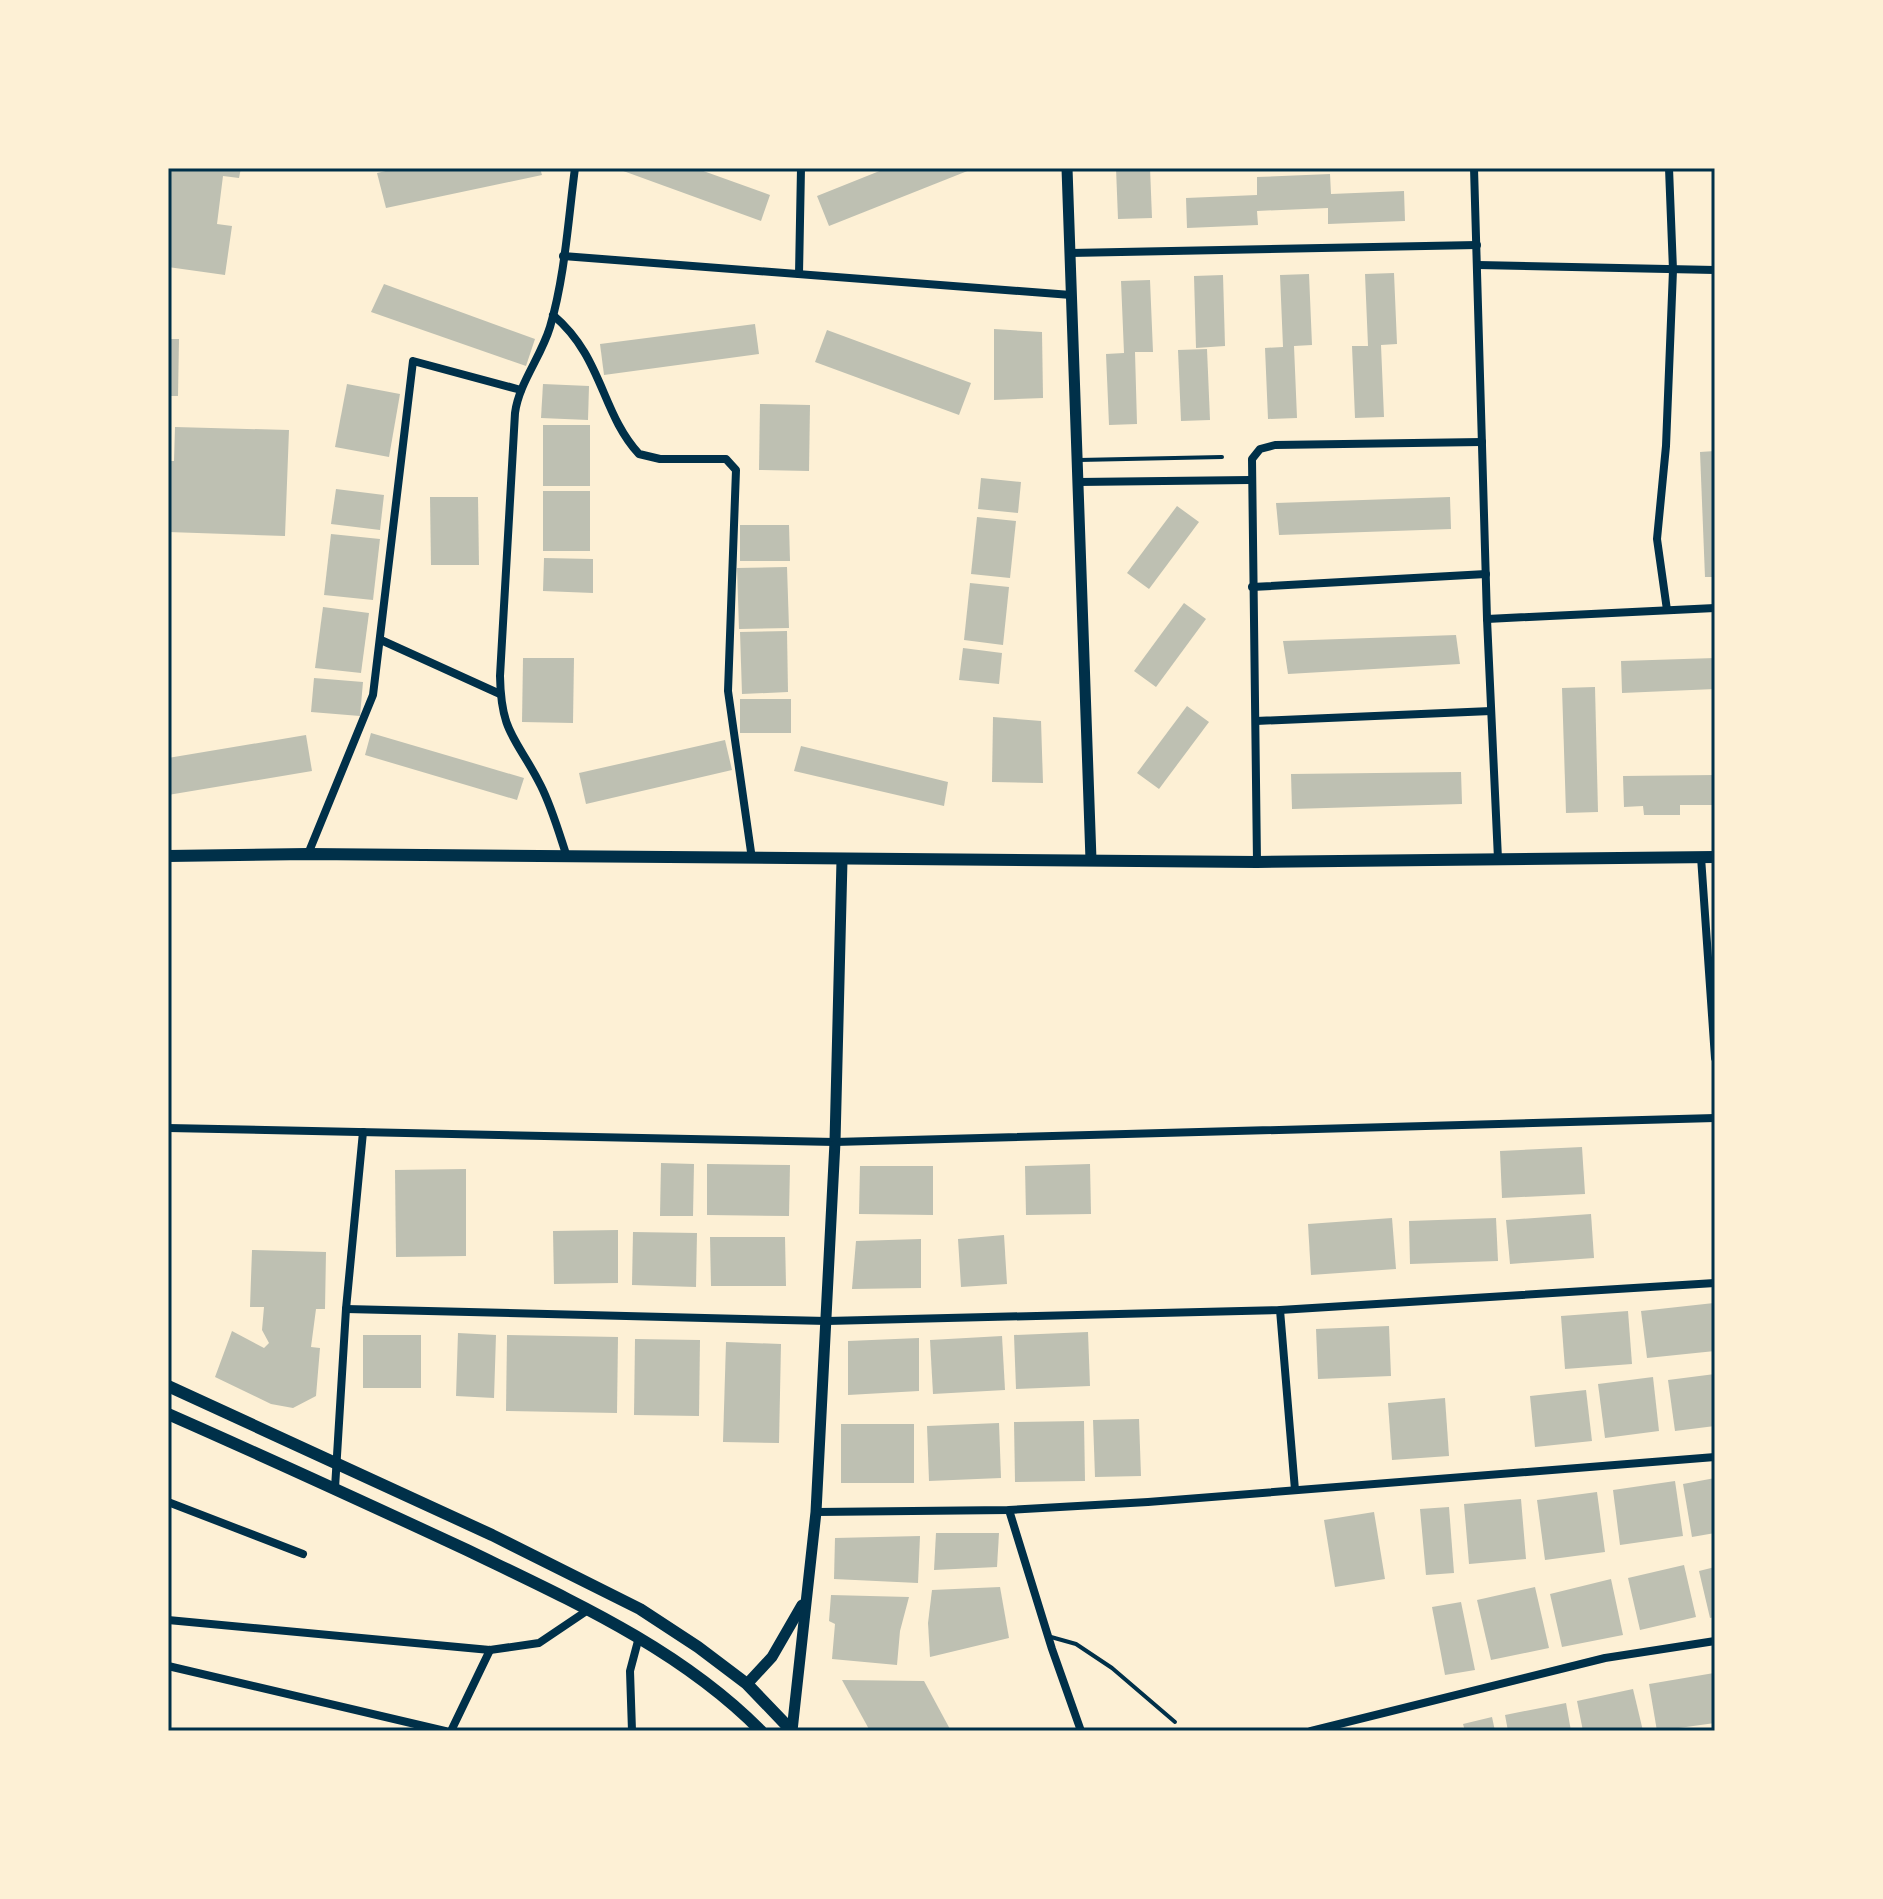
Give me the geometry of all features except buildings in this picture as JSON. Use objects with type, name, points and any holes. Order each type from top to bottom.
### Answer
[{"type":"main road","points":[[168,856],[308,854],[1257,862],[1715,857]]},
{"type":"main road","points":[[168,1386],[520,1549],[640,1609],[747,1684],[792,1731]]},
{"type":"main road","points":[[168,1414],[335,1488],[639,1637],[722,1697],[761,1731]]},
{"type":"main road","points":[[722,1697],[747,1684]]},
{"type":"street","points":[[567,857],[542,787],[508,732],[500,694],[515,413],[521,390],[544,345],[553,315],[575,168]]},
{"type":"street","points":[[799,274],[801,168]]},
{"type":"street","points":[[1067,168],[1091,860]]},
{"type":"street","points":[[1474,168],[1487,619],[1498,859]]},
{"type":"street","points":[[1667,610],[1657,539],[1666,446],[1673,270],[1669,168]]},
{"type":"street","points":[[1070,253],[1477,245]]},
{"type":"street","points":[[563,256],[1071,295]]},
{"type":"street","points":[[1478,265],[1715,270]]},
{"type":"street","points":[[553,315],[574,334],[588,353],[621,427],[639,454],[660,459],[726,459],[736,470],[728,691],[752,859]]},
{"type":"street","points":[[308,854],[373,695],[413,361],[521,390]]},
{"type":"street","points":[[1257,862],[1250,480],[1255,453],[1266,446],[1482,442]]},
{"type":"street","points":[[1078,482],[1250,480]]},
{"type":"street","points":[[1252,587],[1486,574]]},
{"type":"street","points":[[1487,619],[1715,608]]},
{"type":"street","points":[[381,640],[500,694]]},
{"type":"street","points":[[1256,721],[1491,711]]},
{"type":"street","points":[[1701,857],[1715,1058]]},
{"type":"street","points":[[792,1731],[816,1512],[827,1321],[842,860]]},
{"type":"street","points":[[168,1128],[835,1142],[1715,1118]]},
{"type":"street","points":[[335,1488],[346,1309],[363,1132]]},
{"type":"street","points":[[346,1309],[827,1321],[1280,1310],[1715,1283]]},
{"type":"street","points":[[1280,1310],[1295,1490]]},
{"type":"street","points":[[816,1512],[1009,1510],[1715,1457]]},
{"type":"street","points":[[168,1502],[303,1554]]},
{"type":"street","points":[[1009,1510],[1081,1731]]},
{"type":"street","points":[[747,1684],[772,1657],[805,1601]]},
{"type":"street","points":[[168,1620],[490,1650],[539,1643],[588,1610]]},
{"type":"street","points":[[632,1731],[630,1671],[639,1637]]},
{"type":"street","points":[[1311,1731],[1605,1658],[1715,1641]]},
{"type":"street","points":[[168,1666],[448,1731],[490,1650]]},
{"type":"lane","points":[[1077,460],[1222,457]]},
{"type":"lane","points":[[1048,1636],[1076,1644],[1112,1668],[1175,1722]]}]
